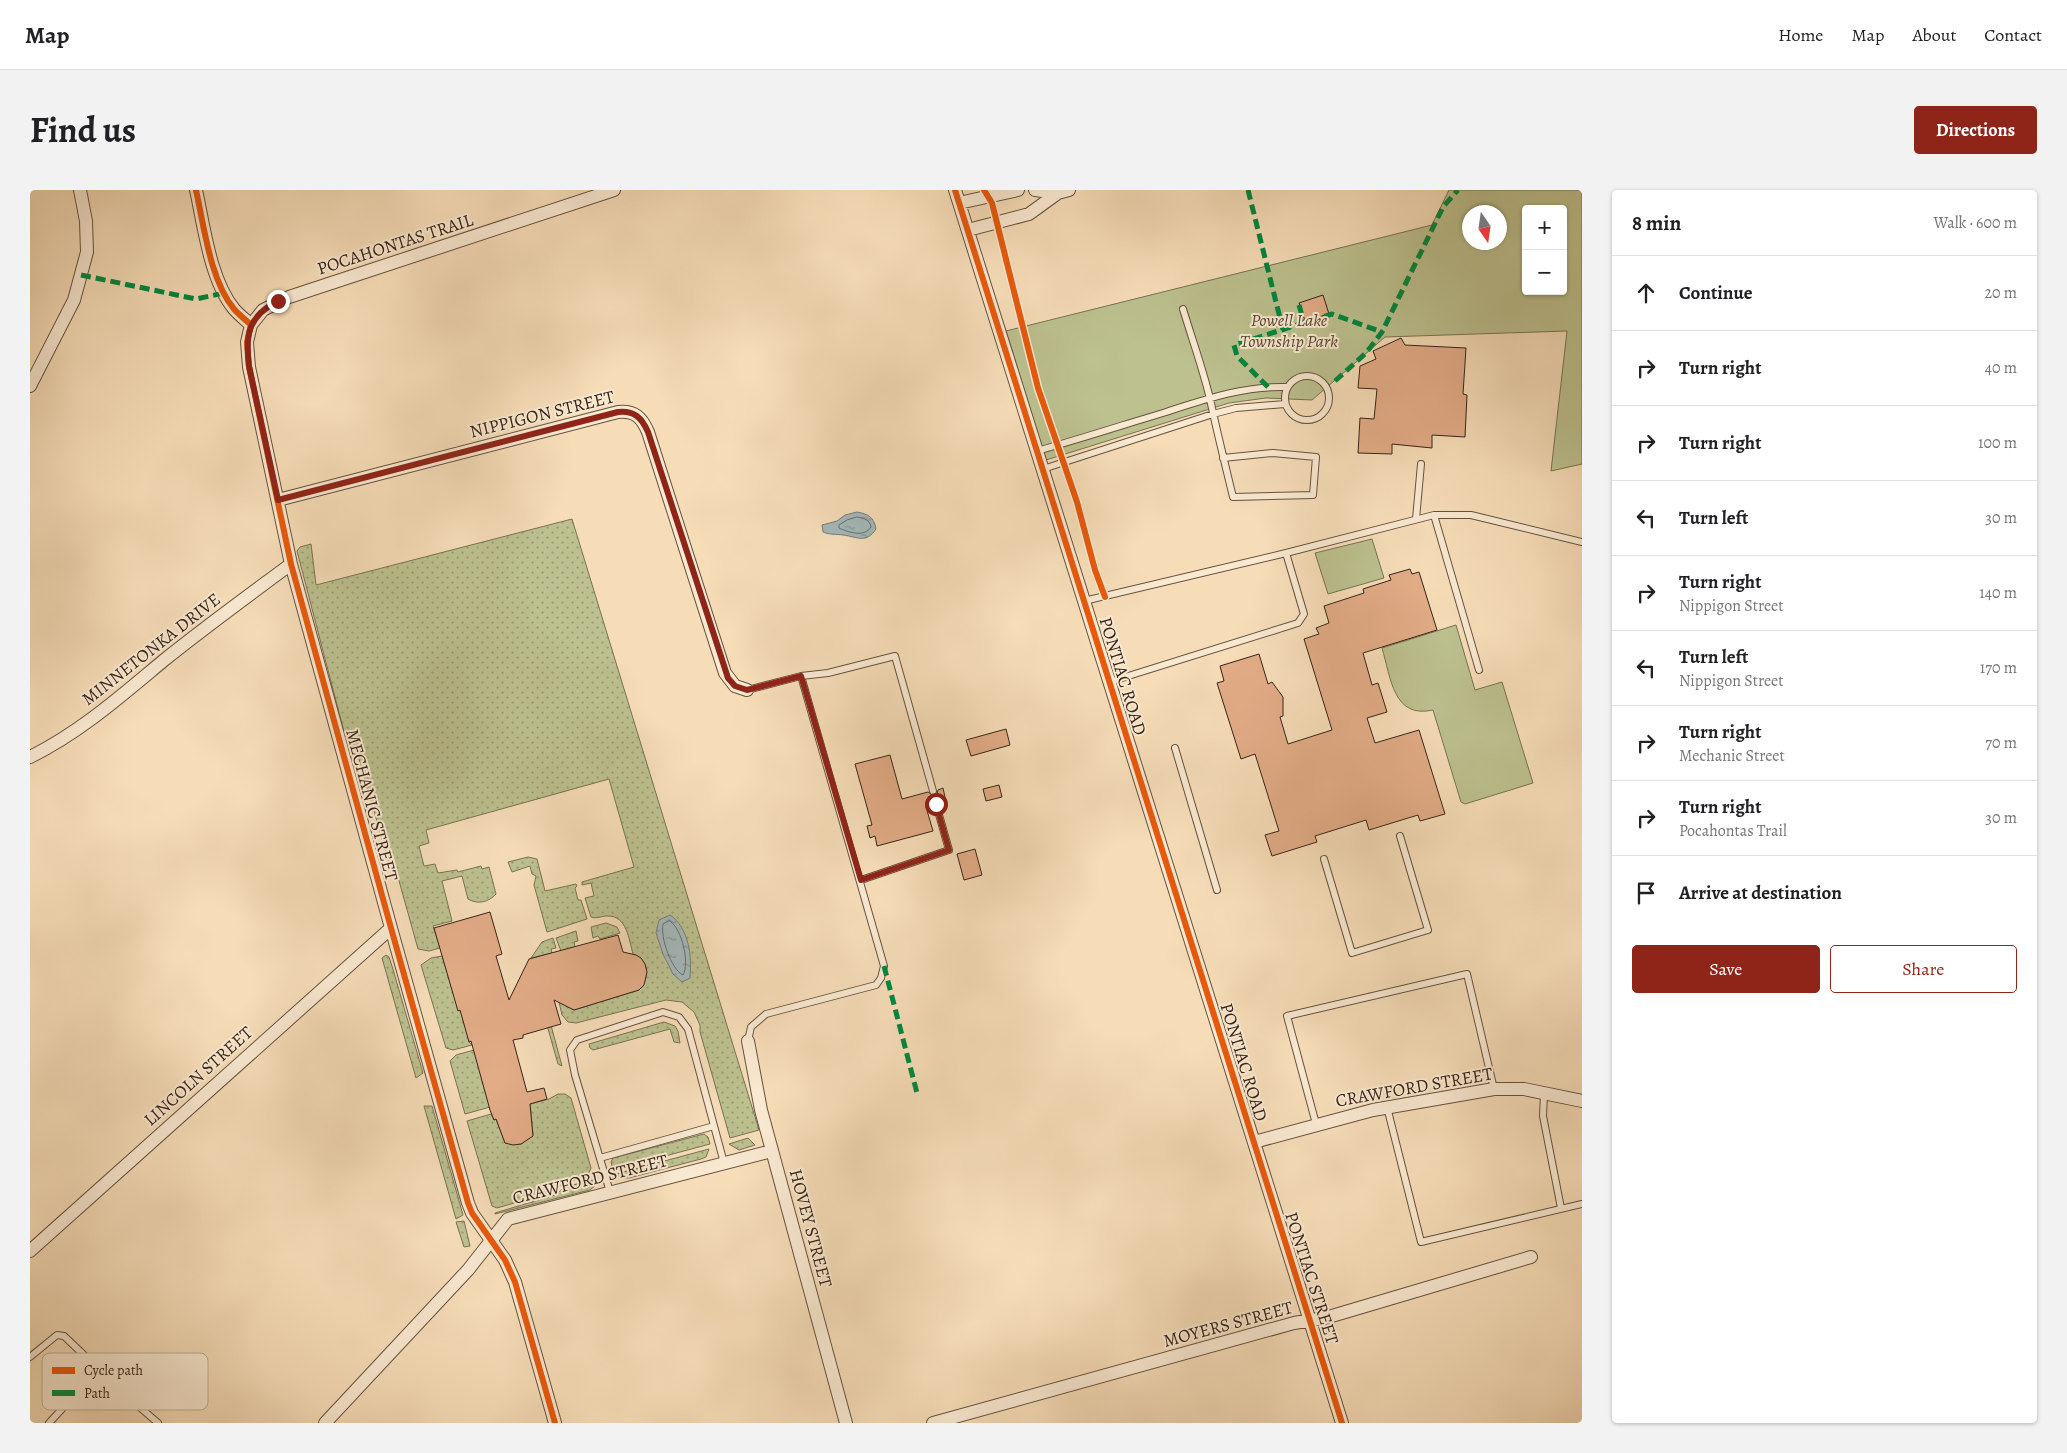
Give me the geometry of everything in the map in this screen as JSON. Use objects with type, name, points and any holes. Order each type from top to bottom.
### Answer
[{"type":"street","points":[[30,386],[74,300],[87,252],[86,221],[80,190]]},
{"type":"street","points":[[196,190],[218,279],[233,308],[252,325]]},
{"type":"street","name":"POCAHONTAS TRAIL","points":[[252,325],[263,310],[289,297],[614,190]]},
{"type":"street","name":"PONTIAC ROAD","points":[[955,190],[1254,1142]]},
{"type":"street","points":[[959,204],[1018,190]]},
{"type":"street","points":[[1035,190],[1063,191]]},
{"type":"street","points":[[968,230],[1029,214],[1063,191]]},
{"type":"street","name":"MECHANIC STREET","points":[[252,325],[247,342],[249,366],[291,564],[391,928],[468,1203],[472,1214],[505,1260],[515,1282],[555,1423]]},
{"type":"street","name":"NIPPIGON STREET","points":[[278,500],[618,412],[627,411],[634,413],[643,421],[648,432],[725,673],[735,686],[747,690]]},
{"type":"street","name":"MINNETONKA DRIVE","points":[[30,757],[56,743],[86,723],[194,636],[291,564]]},
{"type":"street","name":"LINCOLN STREET","points":[[30,1251],[391,928]]},
{"type":"street","name":"HOVEY STREET","points":[[748,1041],[758,1097],[846,1423]]},
{"type":"street","name":"CRAWFORD STREET","points":[[1254,1142],[1316,1124],[1387,1107],[1494,1089],[1517,1088],[1582,1101]]},
{"type":"street","name":"PONTIAC STREET","points":[[1254,1142],[1342,1423]]},
{"type":"street","name":"CRAWFORD STREET","points":[[325,1423],[468,1270],[508,1219],[772,1151]]},
{"type":"street","name":"MOYERS STREET","points":[[933,1423],[1294,1323],[1325,1318],[1531,1258]]},
{"type":"lane","points":[[1183,309],[1209,398],[1223,458],[1233,497],[1313,495],[1316,458],[1273,452],[1223,458]]},
{"type":"lane","points":[[1037,451],[1239,390],[1286,387],[1299,377],[1314,376],[1326,386],[1329,401],[1323,413],[1311,420],[1297,418],[1291,414],[1285,404],[1286,387]]},
{"type":"lane","points":[[1043,469],[1181,426],[1213,414],[1236,408],[1285,404]]},
{"type":"lane","points":[[1416,519],[1421,464]]},
{"type":"lane","points":[[1434,515],[1479,670]]},
{"type":"lane","points":[[1084,601],[1286,553],[1434,515],[1471,515],[1582,542]]},
{"type":"lane","points":[[1109,682],[1298,623],[1304,614],[1286,553]]},
{"type":"lane","points":[[747,690],[801,676],[828,673],[895,656],[933,791]]},
{"type":"lane","points":[[748,1041],[751,1027],[766,1014],[876,985],[881,978],[884,966],[861,880],[801,676]]},
{"type":"lane","points":[[1175,748],[1217,890]]},
{"type":"lane","points":[[861,880],[949,850],[936,804]]},
{"type":"lane","points":[[1324,859],[1352,953],[1428,930],[1400,836]]},
{"type":"lane","points":[[1316,1124],[1287,1016],[1466,974],[1494,1089]]},
{"type":"lane","points":[[610,1192],[575,1076],[570,1050],[577,1040],[663,1012],[679,1017],[688,1030],[724,1163]]},
{"type":"lane","points":[[1544,1094],[1543,1116],[1561,1208]]},
{"type":"lane","points":[[1387,1107],[1421,1242],[1582,1204]]},
{"type":"lane","points":[[600,1158],[714,1126]]},
{"type":"lane","points":[[30,1357],[57,1335],[64,1336],[82,1353]]},
{"type":"lane","points":[[49,1423],[61,1410]]},
{"type":"lane","points":[[143,1410],[158,1423]]},
{"type":"green space","name":"Powell Lake Township Park","points":[[1449,190],[1582,190],[1582,464],[1551,471],[1567,331],[1385,337],[1312,400],[1266,398],[1229,403],[1046,460],[1006,331],[1432,225]]},
{"type":"green space","points":[[572,519],[759,1130],[730,1138],[700,1032],[700,1025],[694,1012],[682,1002],[666,1000],[576,1023],[568,1022],[562,1015],[559,1002],[574,1010],[639,990],[643,985],[646,975],[643,960],[633,954],[623,924],[614,917],[591,917],[585,898],[594,896],[591,883],[582,885],[582,882],[634,867],[609,779],[426,830],[429,843],[419,846],[424,866],[435,864],[438,873],[457,870],[458,872],[481,866],[482,869],[489,867],[496,894],[487,901],[476,902],[468,899],[462,876],[442,881],[452,921],[433,926],[440,948],[429,951],[418,949],[396,870],[389,863],[355,745],[349,751],[297,551],[300,547],[311,544],[316,585]]},
{"type":"green space","points":[[1372,539],[1384,578],[1328,594],[1315,553]]},
{"type":"green space","points":[[1456,625],[1475,690],[1502,682],[1533,783],[1465,804],[1461,802],[1433,710],[1420,711],[1409,708],[1402,702],[1396,694],[1382,648]]},
{"type":"green space","points":[[528,857],[537,859],[545,891],[576,884],[578,900],[581,900],[587,919],[547,932],[534,885],[536,876],[532,874],[530,866],[512,872],[508,862]]},
{"type":"green space","points":[[606,923],[617,927],[620,933],[600,939],[598,936],[593,938],[591,927]]},
{"type":"green space","points":[[576,931],[578,941],[574,942],[575,947],[561,951],[556,938]]},
{"type":"green space","points":[[553,938],[556,948],[551,949],[552,953],[531,958],[542,942]]},
{"type":"green space","points":[[386,955],[389,957],[392,966],[423,1073],[416,1078],[382,958]]},
{"type":"green space","points":[[442,956],[459,1010],[464,1009],[469,1042],[472,1045],[453,1050],[446,1048],[421,965],[431,958]]},
{"type":"green space","points":[[545,1003],[562,1066],[558,1064],[541,1004]]},
{"type":"green space","points":[[664,1022],[675,1026],[680,1043],[674,1042],[670,1029],[593,1050],[590,1048],[589,1044]]},
{"type":"green space","points":[[474,1050],[490,1107],[465,1114],[450,1061],[456,1055]]},
{"type":"green space","points":[[558,1094],[565,1094],[571,1098],[591,1168],[587,1177],[565,1182],[549,1193],[497,1208],[492,1206],[467,1121],[491,1114],[494,1120],[496,1119],[505,1143],[521,1144],[533,1135],[530,1104],[549,1099]]},
{"type":"green space","points":[[424,1106],[432,1106],[463,1215],[456,1219]]},
{"type":"green space","points":[[704,1134],[708,1137],[710,1144],[613,1170],[611,1162],[613,1158]]},
{"type":"green space","points":[[748,1138],[755,1145],[739,1150],[729,1144]]},
{"type":"green space","points":[[709,1149],[706,1157],[701,1159],[629,1178],[621,1178],[616,1174]]},
{"type":"green space","points":[[597,1179],[596,1185],[590,1190],[495,1214],[555,1195],[565,1187]]},
{"type":"green space","points":[[464,1221],[470,1246],[464,1247],[456,1222]]},
{"type":"water","points":[[857,512],[867,515],[874,522],[876,529],[869,537],[861,538],[823,532],[822,525]]},
{"type":"water","points":[[670,915],[681,927],[690,952],[690,978],[682,982],[673,974],[663,954],[656,933],[659,920]]},
{"type":"building","points":[[1323,295],[1329,314],[1305,321],[1299,303]]},
{"type":"building","points":[[1401,338],[1405,345],[1466,348],[1463,394],[1467,395],[1465,437],[1432,435],[1432,448],[1392,444],[1392,454],[1358,453],[1360,418],[1374,419],[1377,389],[1358,388],[1360,366],[1376,359],[1373,351]]},
{"type":"building","points":[[1410,569],[1412,574],[1419,572],[1437,630],[1363,653],[1372,685],[1378,683],[1387,712],[1367,718],[1375,743],[1419,730],[1445,814],[1420,821],[1418,815],[1369,830],[1366,820],[1315,836],[1317,842],[1272,856],[1265,835],[1279,831],[1255,754],[1241,759],[1217,683],[1224,681],[1220,666],[1259,654],[1268,684],[1272,682],[1283,697],[1283,716],[1280,717],[1288,744],[1332,730],[1304,639],[1319,634],[1316,628],[1329,623],[1324,606],[1364,593],[1363,589],[1391,580],[1389,575]]},
{"type":"building","points":[[1006,729],[1010,745],[971,756],[966,740]]},
{"type":"building","points":[[890,755],[902,799],[928,792],[934,796],[938,790],[943,788],[946,802],[941,803],[935,799],[931,805],[926,807],[933,831],[877,846],[875,836],[870,838],[867,826],[872,825],[855,764]]},
{"type":"building","points":[[999,785],[1002,797],[986,801],[983,789]]},
{"type":"building","points":[[975,849],[982,875],[964,880],[957,854]]},
{"type":"building","points":[[490,912],[502,954],[496,956],[509,1000],[529,959],[618,935],[623,952],[641,958],[647,972],[644,985],[639,990],[574,1010],[554,1000],[561,1024],[523,1035],[523,1038],[513,1040],[527,1092],[544,1088],[547,1099],[530,1104],[533,1136],[521,1144],[513,1145],[505,1143],[496,1119],[494,1120],[490,1110],[471,1041],[469,1042],[460,1010],[458,1011],[434,928]]},
{"type":"marked path","points":[[1248,190],[1283,330]]},
{"type":"marked path","points":[[1335,381],[1366,353],[1382,332],[1443,207],[1458,190]]},
{"type":"marked path","points":[[81,275],[196,299],[224,293]]},
{"type":"marked path","points":[[1299,305],[1304,323]]},
{"type":"marked path","points":[[1268,387],[1237,356],[1234,345],[1332,314],[1382,332]]},
{"type":"marked path","points":[[884,966],[917,1093]]},
{"type":"cycle path","points":[[196,190],[209,252],[219,283],[234,309],[251,325],[247,342],[249,367],[291,564],[468,1203],[472,1213],[505,1260],[515,1282],[555,1423]]},
{"type":"cycle path","points":[[955,190],[1342,1423]]},
{"type":"cycle path","points":[[984,190],[992,203],[1038,388],[1077,502],[1095,570],[1105,597]]},
{"type":"route","points":[[278,301],[263,310],[256,317],[248,333],[246,348],[278,500],[618,412],[630,411],[643,421],[648,432],[728,678],[735,686],[747,690],[801,676],[861,880],[949,850],[936,804]]}]
